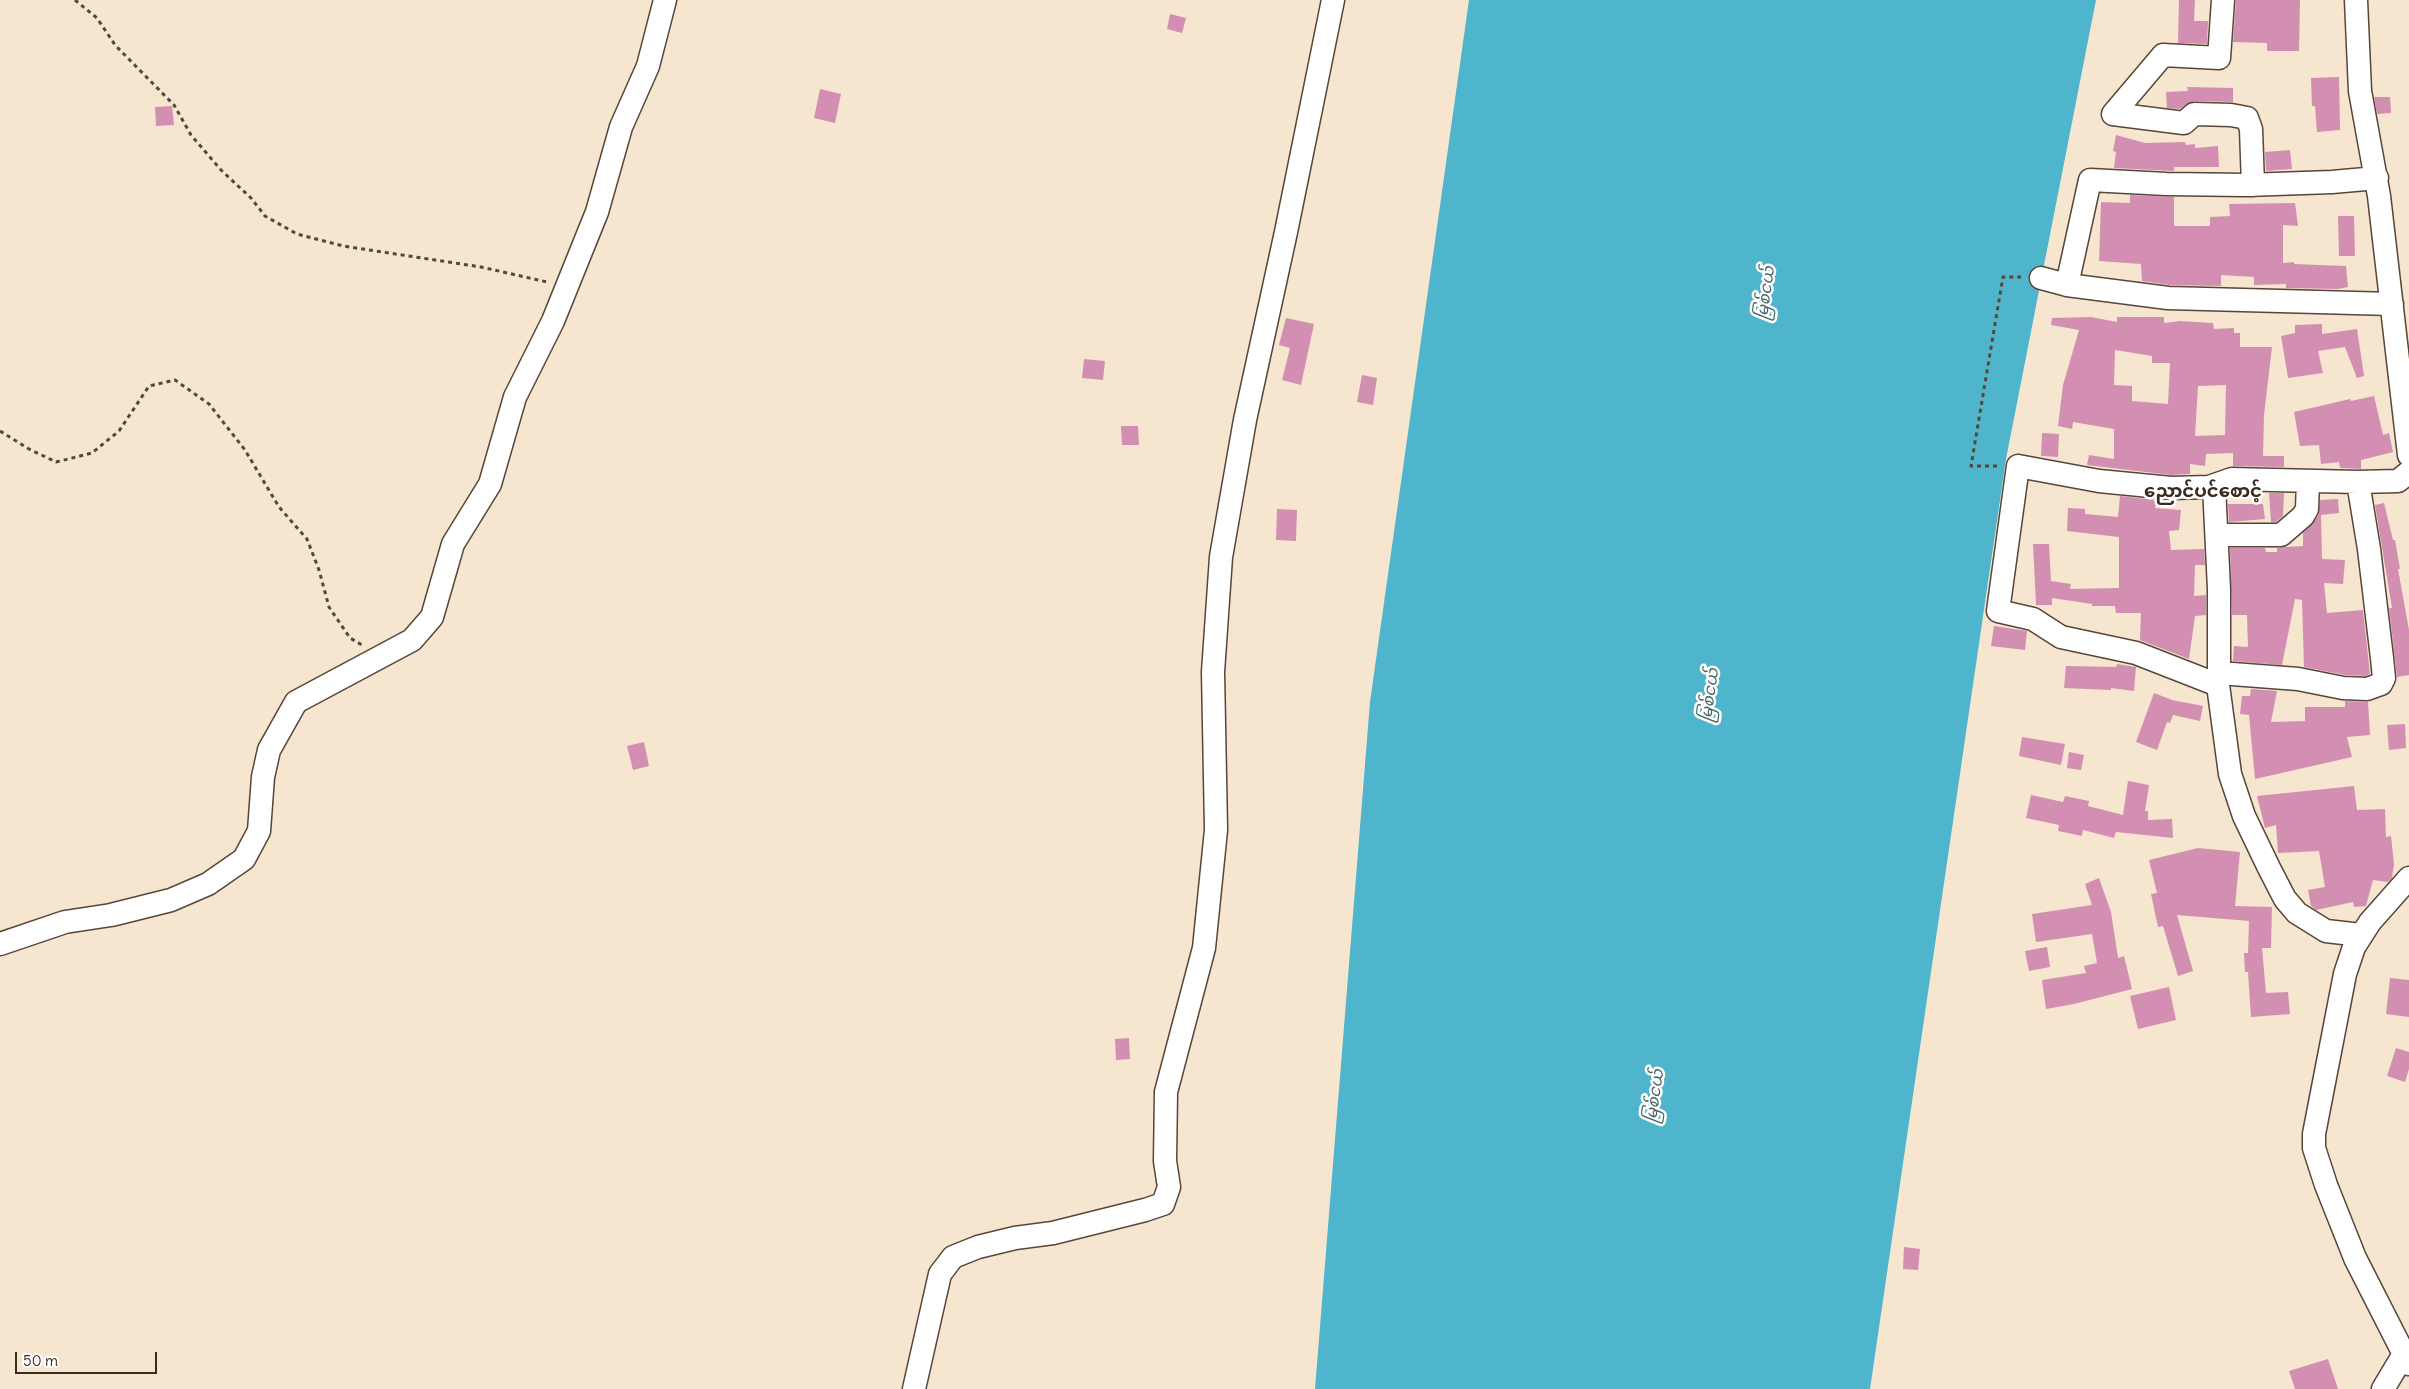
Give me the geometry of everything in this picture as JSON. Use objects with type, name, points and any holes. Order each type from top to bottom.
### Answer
[{"type":"street","points":[[0,944],[65,922],[111,915],[171,900],[208,884],[244,859],[259,831],[263,777],[269,750],[296,702],[393,652],[412,640],[432,617],[453,544],[490,484],[515,398],[553,321],[597,212],[621,127],[648,66],[665,0]]},
{"type":"street","points":[[914,1389],[940,1274],[954,1257],[978,1247],[1015,1238],[1053,1233],[1145,1210],[1163,1204],[1169,1187],[1165,1161],[1166,1092],[1204,948],[1216,830],[1213,672],[1221,557],[1245,420],[1286,232],[1333,0]]},
{"type":"street","points":[[2223,0],[2219,58],[2163,55],[2113,114],[2184,123],[2194,114],[2231,114],[2247,118],[2251,128],[2253,185]]},
{"type":"street","points":[[2356,0],[2360,91],[2377,178],[2398,317],[2409,455]]},
{"type":"street","points":[[2067,285],[2090,180],[2166,184],[2253,185],[2377,178]]},
{"type":"street","points":[[2041,278],[2067,285],[2168,298],[2398,317]]},
{"type":"street","points":[[2358,482],[2369,549],[2381,649],[2384,678],[2381,684],[2366,689],[2343,688],[2298,679],[2218,679],[2136,653],[2061,637],[2033,619],[1998,611],[2018,466],[2124,485],[2171,488],[2214,486],[2232,479],[2398,481],[2409,472]]},
{"type":"street","points":[[2217,535],[2281,535],[2303,516],[2307,509],[2308,481]]},
{"type":"street","points":[[2214,486],[2219,589],[2218,679],[2230,774],[2235,792],[2255,841],[2285,899],[2297,913],[2326,931],[2361,934]]},
{"type":"street","points":[[2383,1389],[2407,1359],[2355,1258],[2314,1148],[2315,1122],[2345,974],[2361,934],[2409,878]]},
{"type":"path","points":[[75,0],[97,18],[115,44],[174,105],[191,135],[221,170],[251,198],[265,216],[297,234],[343,246],[481,267],[567,286]]},
{"type":"path","points":[[2018,466],[1971,466],[2002,277],[2041,278]]},
{"type":"path","points":[[0,431],[29,450],[56,462],[92,452],[119,431],[148,386],[175,380],[209,404],[245,450],[279,507],[307,539],[319,570],[329,606],[350,638],[374,653],[393,652]]},
{"type":"water","name":"မြစ်ငယ်","points":[[1469,0],[2096,0],[2006,459],[1870,1389],[1315,1389],[1370,702]]},
{"type":"building","points":[[2179,0],[2195,0],[2194,21],[2208,21],[2207,44],[2178,43]]},
{"type":"building","points":[[2236,0],[2300,0],[2299,51],[2267,51],[2267,43],[2233,42]]},
{"type":"building","points":[[1170,14],[1186,18],[1182,33],[1167,29]]},
{"type":"building","points":[[2339,77],[2340,130],[2317,132],[2315,106],[2312,106],[2311,78]]},
{"type":"building","points":[[2187,87],[2233,88],[2233,102],[2194,101],[2180,109],[2167,108],[2166,92],[2188,91]]},
{"type":"building","points":[[820,89],[841,94],[835,123],[814,118]]},
{"type":"building","points":[[2374,97],[2390,97],[2391,113],[2377,114]]},
{"type":"building","points":[[172,106],[174,125],[156,126],[155,107]]},
{"type":"building","points":[[2116,135],[2145,143],[2185,142],[2186,145],[2195,144],[2195,148],[2218,146],[2219,167],[2174,167],[2174,171],[2114,168],[2116,152],[2113,151]]},
{"type":"building","points":[[2290,150],[2292,169],[2266,171],[2265,152]]},
{"type":"building","points":[[2130,195],[2174,197],[2174,226],[2210,226],[2210,217],[2230,216],[2229,204],[2295,203],[2298,226],[2283,225],[2283,263],[2294,262],[2294,264],[2346,266],[2348,287],[2338,289],[2286,288],[2286,284],[2254,285],[2254,277],[2221,275],[2221,286],[2169,285],[2142,281],[2141,264],[2099,261],[2101,202],[2130,203]]},
{"type":"building","points":[[2338,216],[2354,216],[2355,256],[2339,256]]},
{"type":"building","points":[[2091,317],[2117,322],[2117,317],[2164,317],[2164,323],[2180,321],[2213,323],[2214,329],[2234,328],[2234,333],[2240,333],[2240,347],[2272,347],[2264,415],[2263,456],[2284,456],[2284,467],[2233,466],[2233,453],[2206,454],[2205,466],[2190,464],[2190,474],[2171,475],[2087,465],[2089,455],[2114,459],[2114,429],[2073,422],[2072,429],[2058,426],[2063,385],[2079,330],[2051,325],[2052,318]],"holes":[[[2115,350],[2152,356],[2152,363],[2170,363],[2168,404],[2132,401],[2132,386],[2114,385]],[[2226,385],[2225,435],[2195,436],[2198,386]]]},
{"type":"building","points":[[1286,318],[1314,324],[1301,385],[1282,380],[1290,348],[1279,345]]},
{"type":"building","points":[[2322,324],[2322,334],[2357,329],[2364,376],[2357,378],[2345,347],[2318,351],[2323,373],[2288,378],[2281,336],[2295,333],[2295,325]]},
{"type":"building","points":[[1084,359],[1105,361],[1103,380],[1082,378]]},
{"type":"building","points":[[1362,375],[1377,378],[1373,405],[1357,402]]},
{"type":"building","points":[[2374,396],[2383,435],[2389,433],[2393,452],[2361,460],[2361,469],[2340,468],[2339,462],[2321,464],[2319,445],[2300,446],[2294,412],[2350,399],[2351,401]]},
{"type":"building","points":[[1121,426],[1138,426],[1139,445],[1122,445]]},
{"type":"building","points":[[2042,433],[2059,434],[2058,457],[2041,456]]},
{"type":"building","points":[[2269,493],[2284,493],[2283,516],[2276,522],[2271,522]]},
{"type":"building","points":[[2120,496],[2156,500],[2155,508],[2181,510],[2179,530],[2169,531],[2171,550],[2204,549],[2205,565],[2195,565],[2194,596],[2206,595],[2206,615],[2195,616],[2189,659],[2140,640],[2141,613],[2116,613],[2115,606],[2092,606],[2092,604],[2052,598],[2052,605],[2036,605],[2033,544],[2049,544],[2051,581],[2071,584],[2070,589],[2119,588],[2119,537],[2067,531],[2068,508],[2085,509],[2085,514],[2118,517]]},
{"type":"building","points":[[2338,499],[2339,513],[2321,515],[2322,559],[2345,560],[2343,584],[2324,583],[2327,613],[2363,610],[2370,674],[2365,676],[2345,675],[2304,667],[2302,600],[2295,599],[2282,665],[2233,661],[2234,646],[2248,647],[2247,615],[2232,615],[2230,548],[2265,548],[2266,552],[2277,552],[2277,548],[2303,546],[2303,533],[2318,516],[2320,500]]},
{"type":"building","points":[[2384,503],[2393,540],[2395,540],[2409,630],[2409,675],[2397,677],[2389,608],[2392,608],[2375,505]]},
{"type":"building","points":[[2228,504],[2263,504],[2265,519],[2229,522]]},
{"type":"building","points":[[1277,509],[1297,510],[1296,541],[1276,540]]},
{"type":"building","points":[[1994,626],[2027,631],[2025,650],[1991,646]]},
{"type":"building","points":[[2117,664],[2136,667],[2134,691],[2111,688],[2111,690],[2064,688],[2066,666],[2116,667]]},
{"type":"building","points":[[2251,689],[2277,691],[2271,722],[2305,721],[2305,707],[2345,707],[2345,701],[2368,702],[2370,735],[2347,737],[2352,757],[2255,779],[2249,715],[2240,714],[2242,696],[2250,696]]},
{"type":"building","points":[[2154,693],[2172,700],[2203,706],[2200,721],[2173,715],[2170,723],[2167,722],[2157,750],[2136,742]]},
{"type":"building","points":[[2405,724],[2406,748],[2389,750],[2387,725]]},
{"type":"building","points":[[2022,737],[2065,744],[2061,765],[2019,756]]},
{"type":"building","points":[[644,742],[649,766],[633,770],[627,746]]},
{"type":"building","points":[[2069,752],[2084,755],[2081,770],[2067,768]]},
{"type":"building","points":[[2128,781],[2149,785],[2145,811],[2148,811],[2148,820],[2172,819],[2173,838],[2116,832],[2114,838],[2083,830],[2082,836],[2058,831],[2059,825],[2026,818],[2031,795],[2063,802],[2065,796],[2089,801],[2088,806],[2123,815]]},
{"type":"building","points":[[2354,786],[2357,810],[2385,809],[2386,837],[2391,836],[2394,864],[2392,878],[2388,882],[2373,880],[2366,906],[2354,907],[2353,902],[2316,910],[2311,906],[2308,890],[2325,887],[2319,851],[2278,853],[2276,825],[2265,828],[2257,796]]},
{"type":"building","points":[[2198,848],[2240,852],[2235,906],[2272,907],[2271,948],[2262,948],[2266,993],[2288,992],[2290,1014],[2251,1017],[2248,972],[2245,972],[2244,953],[2248,953],[2249,921],[2177,915],[2193,971],[2178,976],[2163,926],[2158,927],[2151,894],[2157,893],[2149,860]]},
{"type":"building","points":[[2099,878],[2111,912],[2118,958],[2124,956],[2132,989],[2046,1009],[2042,980],[2086,973],[2084,966],[2097,963],[2092,934],[2036,942],[2032,914],[2092,905],[2085,884]]},
{"type":"building","points":[[2047,947],[2050,967],[2029,971],[2025,951]]},
{"type":"building","points":[[2390,978],[2409,980],[2409,1017],[2386,1014]]},
{"type":"building","points":[[2169,987],[2176,1020],[2138,1029],[2130,996]]},
{"type":"building","points":[[1129,1038],[1130,1059],[1116,1060],[1115,1039]]},
{"type":"building","points":[[2396,1048],[2409,1052],[2409,1069],[2405,1082],[2387,1076]]},
{"type":"building","points":[[1904,1247],[1920,1249],[1918,1270],[1903,1269]]},
{"type":"building","points":[[2328,1359],[2338,1389],[2295,1389],[2289,1371]]},
{"type":"district","name":"ညောင်ပင်စောင့်","points":[[2203,492]]}]
